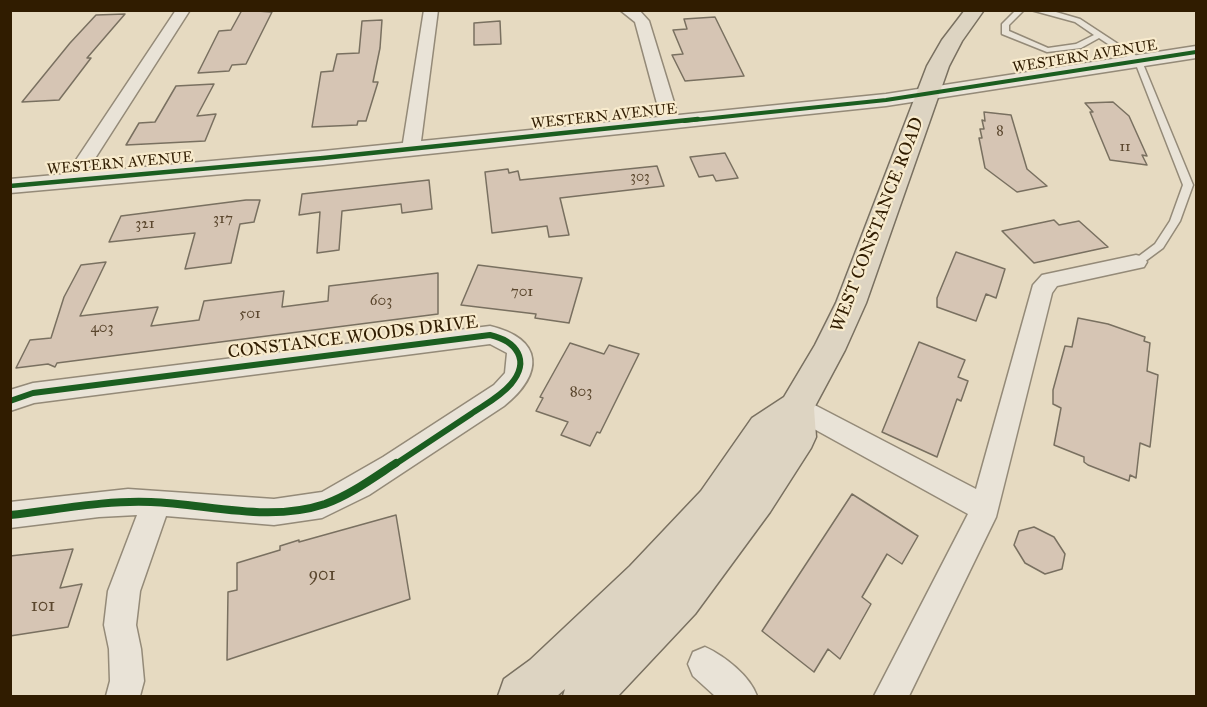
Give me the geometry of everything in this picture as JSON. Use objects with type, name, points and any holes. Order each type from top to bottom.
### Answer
[{"type":"main road","name":"WEST CONSTANCE ROAD","points":[[521,696],[546,676],[645,581],[715,504],[765,429],[796,407],[829,351],[851,303],[938,66],[952,40],[975,10]]},
{"type":"main road","points":[[586,696],[680,599],[756,499],[798,437],[796,407]]},
{"type":"street","points":[[71,181],[183,10]]},
{"type":"street","points":[[411,148],[431,10]]},
{"type":"street","points":[[627,10],[637,15],[642,21],[671,122]]},
{"type":"street","name":"WESTERN AVENUE","points":[[10,186],[886,100],[1197,52]]},
{"type":"street","points":[[891,696],[982,517],[1041,291],[1050,280],[1136,262]]},
{"type":"street","name":"CONSTANCE WOODS DRIVE","points":[[10,401],[33,393],[490,335],[515,345],[520,355],[520,369],[509,387],[393,465],[346,494],[322,505],[291,512],[260,512],[128,501],[10,515]]},
{"type":"street","points":[[796,407],[984,508]]},
{"type":"street","points":[[123,696],[127,681],[125,649],[120,626],[124,591],[156,503]]},
{"type":"street","points":[[705,664],[740,696]]},
{"type":"lane","points":[[1021,10],[1006,24],[1005,32],[1040,49],[1078,46],[1099,35]]},
{"type":"lane","points":[[1034,10],[1060,14],[1089,25],[1099,35],[1138,61],[1188,185],[1175,221],[1159,246],[1136,262]]},
{"type":"building","points":[[242,10],[272,12],[246,64],[232,65],[229,71],[198,73],[219,31],[231,30]]},
{"type":"building","points":[[125,14],[87,58],[91,58],[59,100],[22,102],[96,15]]},
{"type":"building","points":[[715,17],[744,76],[685,81],[672,55],[683,54],[673,30],[687,29],[684,19]]},
{"type":"building","points":[[382,20],[380,48],[373,82],[378,82],[366,121],[358,121],[357,125],[312,127],[321,72],[333,71],[337,54],[359,53],[362,21]]},
{"type":"building","points":[[500,21],[501,44],[474,45],[474,23]]},
{"type":"building","points":[[214,84],[197,116],[216,114],[205,141],[126,145],[139,123],[155,122],[176,86]]},
{"type":"building","points":[[1113,102],[1129,116],[1147,156],[1142,155],[1147,165],[1110,160],[1090,112],[1093,112],[1085,103]]},
{"type":"building","points":[[984,112],[1011,115],[1027,169],[1047,186],[1017,192],[985,168],[979,138],[982,138],[980,129],[984,129],[982,120],[985,121]]},
{"type":"building","points":[[725,153],[738,178],[716,181],[713,175],[699,177],[690,157]]},
{"type":"building","points":[[657,166],[664,186],[560,198],[569,235],[549,237],[547,226],[492,233],[485,172],[508,169],[509,173],[518,171],[520,180]]},
{"type":"building","points":[[429,180],[432,209],[402,213],[401,204],[342,211],[339,250],[317,253],[320,212],[299,215],[302,194]]},
{"type":"building","points":[[260,200],[254,222],[240,224],[231,263],[185,269],[195,233],[109,242],[121,216]]},
{"type":"building","points":[[1054,220],[1059,225],[1079,221],[1108,247],[1034,263],[1002,231]]},
{"type":"building","points":[[956,252],[1005,269],[996,298],[986,294],[976,321],[937,307],[937,298]]},
{"type":"building","points":[[106,262],[80,316],[158,307],[151,326],[199,320],[204,301],[284,291],[282,307],[328,301],[329,286],[438,273],[438,314],[57,363],[55,367],[48,364],[16,368],[30,340],[51,338],[64,297],[81,265]]},
{"type":"building","points":[[478,265],[582,278],[569,323],[535,318],[536,314],[461,305]]},
{"type":"building","points":[[1078,318],[1108,324],[1145,337],[1144,341],[1150,343],[1147,371],[1158,375],[1150,447],[1140,443],[1136,478],[1130,475],[1129,481],[1088,465],[1084,462],[1084,457],[1054,445],[1061,408],[1053,404],[1053,390],[1065,346],[1072,347]]},
{"type":"building","points":[[919,342],[965,360],[958,377],[968,381],[961,401],[957,399],[937,457],[882,432]]},
{"type":"building","points":[[570,343],[604,354],[609,345],[639,354],[600,433],[597,432],[590,446],[561,435],[568,422],[536,411],[543,398],[540,397]]},
{"type":"building","points":[[852,494],[918,536],[902,564],[887,554],[862,597],[871,604],[840,659],[828,649],[814,672],[762,631]]},
{"type":"building","points":[[396,515],[410,599],[227,660],[228,592],[237,590],[237,563],[280,550],[280,546],[299,540],[299,542]]},
{"type":"building","points":[[1034,527],[1054,537],[1065,554],[1062,569],[1045,574],[1025,563],[1014,545],[1019,531]]},
{"type":"building","points":[[73,549],[60,588],[82,584],[68,627],[10,636],[10,556]]},
{"type":"cycle path","points":[[10,186],[323,158],[886,100],[1196,52]]},
{"type":"cycle path","points":[[10,401],[33,393],[490,335],[513,344],[520,358],[516,377],[495,398],[360,487],[322,505],[298,510],[250,512],[152,502],[128,502],[84,505],[10,515]]}]
